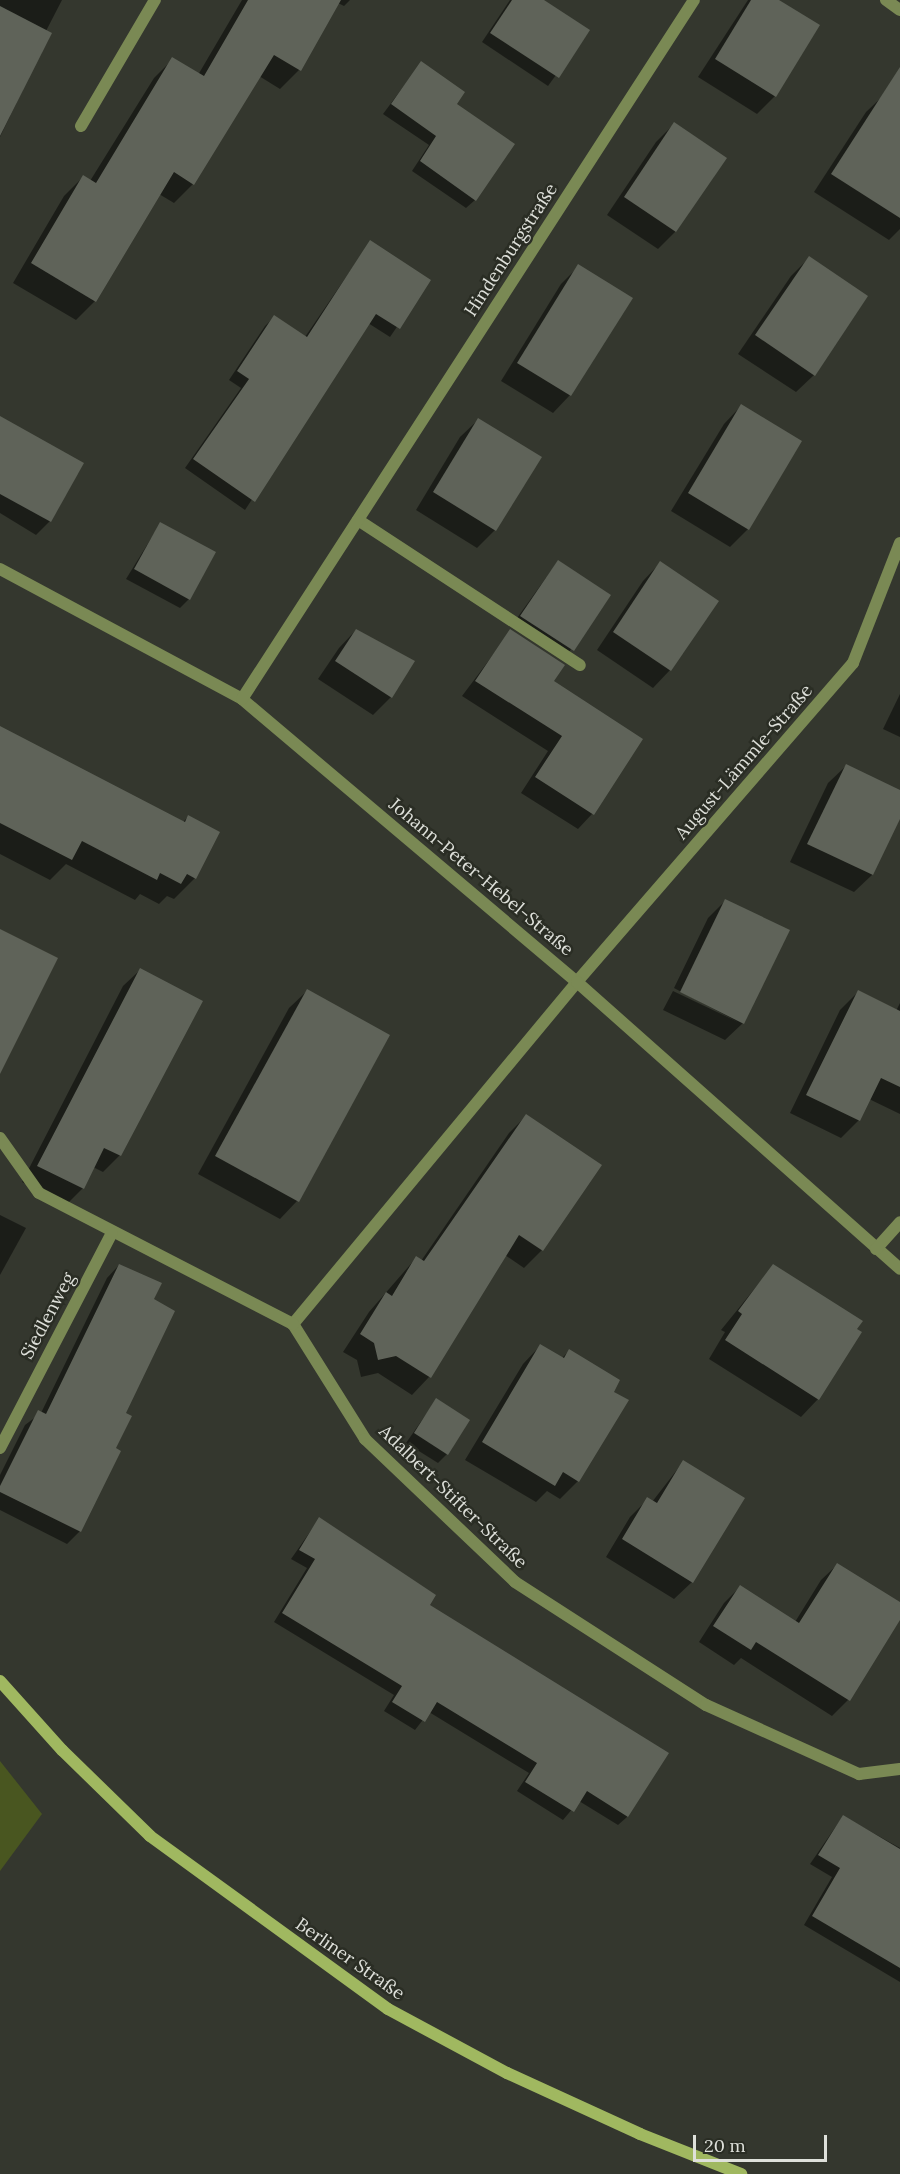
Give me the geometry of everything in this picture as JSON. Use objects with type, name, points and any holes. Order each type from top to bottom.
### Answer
[{"type":"main road","name":"Berliner Straße","points":[[0,1681],[62,1750],[150,1836],[388,2009],[507,2073],[640,2134],[741,2174]]},
{"type":"street","points":[[81,126],[155,0]]},
{"type":"street","name":"Hindenburgstraße","points":[[242,699],[694,0]]},
{"type":"street","points":[[886,0],[900,10]]},
{"type":"street","points":[[358,520],[580,664]]},
{"type":"street","name":"August-Lämmle-Straße","points":[[577,982],[853,663],[900,543]]},
{"type":"street","name":"Johann-Peter-Hebel-Straße","points":[[0,569],[242,699],[577,982],[900,1269]]},
{"type":"street","points":[[0,1138],[39,1194],[293,1324],[577,982]]},
{"type":"street","points":[[876,1249],[900,1222]]},
{"type":"street","name":"Siedlenweg","points":[[0,1448],[112,1233]]},
{"type":"street","name":"Adalbert-Stifter-Straße","points":[[293,1324],[365,1439],[515,1582],[706,1705],[859,1773],[900,1769]]},
{"type":"green space","points":[[0,1761],[42,1814],[0,1871]]},
{"type":"building","points":[[248,0],[341,0],[301,71],[274,55],[194,185],[174,172],[96,302],[31,263],[83,175],[96,183],[172,57],[204,76]]},
{"type":"building","points":[[512,0],[544,0],[590,30],[559,78],[490,33]]},
{"type":"building","points":[[751,0],[779,0],[820,25],[776,97],[715,59]]},
{"type":"building","points":[[0,6],[52,33],[0,136]]},
{"type":"building","points":[[421,61],[465,92],[457,104],[515,144],[476,201],[420,161],[436,136],[391,104]]},
{"type":"building","points":[[900,67],[900,218],[831,174]]},
{"type":"building","points":[[674,122],[727,158],[676,232],[624,197]]},
{"type":"building","points":[[370,240],[431,280],[400,329],[376,314],[255,502],[193,459],[249,379],[237,371],[274,315],[307,337]]},
{"type":"building","points":[[809,256],[868,296],[815,376],[755,335]]},
{"type":"building","points":[[578,264],[633,298],[571,396],[517,363]]},
{"type":"building","points":[[741,404],[802,441],[749,530],[688,493]]},
{"type":"building","points":[[0,416],[84,463],[51,522],[0,494]]},
{"type":"building","points":[[478,418],[542,457],[496,531],[433,492]]},
{"type":"building","points":[[160,522],[216,552],[190,600],[134,569]]},
{"type":"building","points":[[558,560],[611,595],[574,651],[520,616]]},
{"type":"building","points":[[660,561],[719,601],[671,671],[613,632]]},
{"type":"building","points":[[356,629],[415,661],[392,698],[335,661]]},
{"type":"building","points":[[510,629],[565,665],[554,681],[643,739],[594,815],[535,777],[562,736],[475,681]]},
{"type":"building","points":[[0,726],[185,822],[188,815],[220,832],[196,879],[187,874],[181,884],[160,873],[157,880],[82,841],[72,860],[0,823]]},
{"type":"building","points":[[846,764],[900,790],[900,819],[873,875],[807,844]]},
{"type":"building","points":[[725,899],[790,930],[744,1024],[680,992]]},
{"type":"building","points":[[0,929],[58,958],[0,1074]]},
{"type":"building","points":[[140,968],[203,1001],[121,1156],[104,1148],[84,1189],[37,1166]]},
{"type":"building","points":[[307,989],[390,1035],[299,1202],[215,1156]]},
{"type":"building","points":[[858,990],[900,1011],[900,1087],[881,1078],[860,1121],[806,1095]]},
{"type":"building","points":[[526,1114],[602,1165],[543,1251],[519,1235],[431,1378],[396,1356],[378,1360],[374,1343],[360,1334],[386,1292],[392,1296],[416,1256],[424,1261]]},
{"type":"building","points":[[119,1264],[162,1283],[154,1299],[175,1311],[126,1413],[132,1416],[116,1448],[121,1451],[81,1532],[0,1492],[0,1486],[38,1410],[46,1414]]},
{"type":"building","points":[[773,1264],[863,1321],[857,1329],[862,1332],[819,1400],[725,1340],[742,1314],[738,1311]]},
{"type":"building","points":[[540,1344],[564,1358],[569,1349],[620,1380],[614,1392],[629,1400],[579,1482],[563,1472],[555,1486],[482,1442]]},
{"type":"building","points":[[436,1398],[470,1420],[448,1455],[414,1433]]},
{"type":"building","points":[[683,1460],[745,1498],[693,1583],[622,1539],[647,1497],[657,1503]]},
{"type":"building","points":[[319,1517],[436,1595],[430,1605],[669,1753],[628,1817],[587,1791],[574,1812],[525,1782],[537,1763],[437,1702],[425,1722],[392,1702],[402,1686],[282,1613],[315,1559],[299,1550]]},
{"type":"building","points":[[837,1563],[900,1602],[900,1620],[850,1701],[756,1642],[751,1650],[713,1626],[740,1585],[799,1623]]},
{"type":"building","points":[[843,1815],[900,1849],[900,1968],[812,1916],[840,1868],[818,1855]]}]
